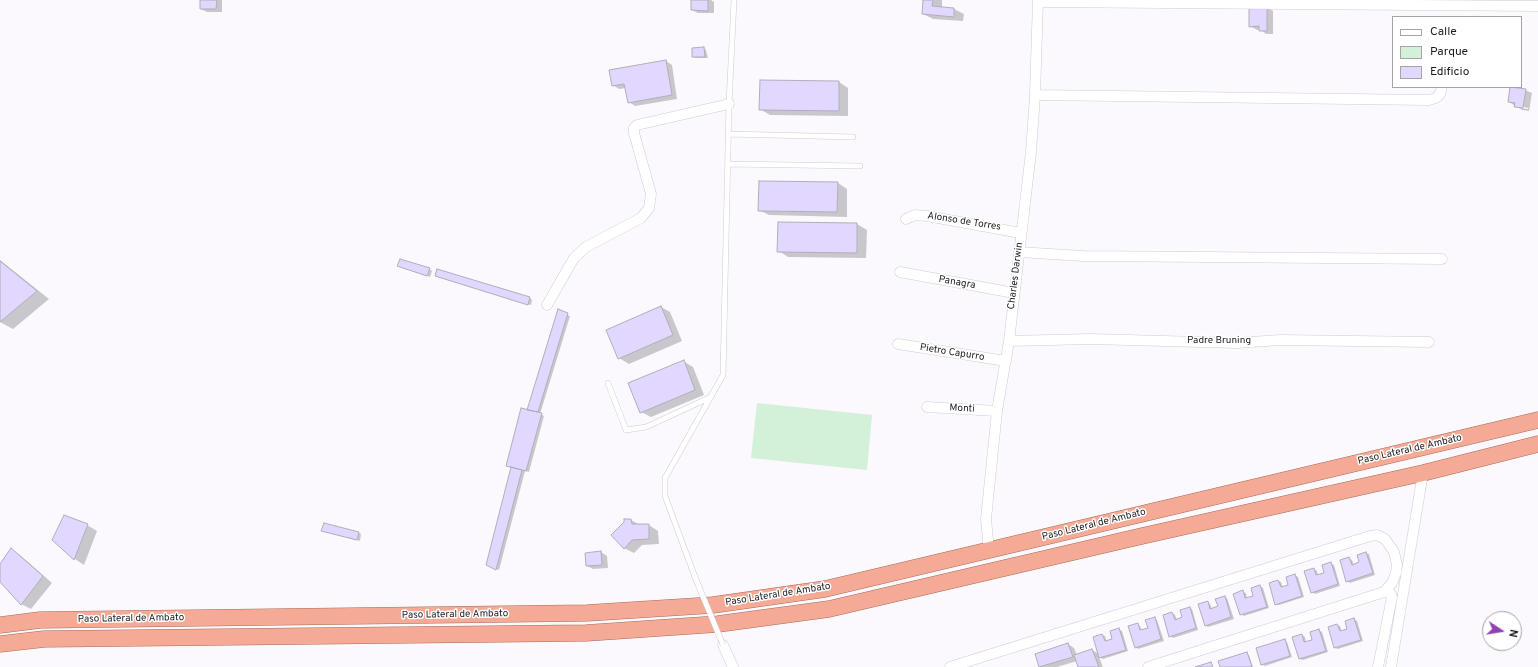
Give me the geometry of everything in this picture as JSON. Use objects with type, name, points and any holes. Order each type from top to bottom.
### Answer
[{"type":"highway","name":"Paso Lateral de Ambato","points":[[0,625],[40,620],[587,614],[713,605],[825,588],[989,551],[1137,514],[1538,420]]},
{"type":"highway","name":"Paso Lateral de Ambato","points":[[0,644],[44,639],[586,633],[718,624],[829,609],[1142,536],[1424,473],[1538,444]]},
{"type":"highway","points":[[1137,514],[1142,536]]},
{"type":"street","points":[[1038,1],[1538,6]]},
{"type":"street","name":"Charles Darwin","points":[[989,551],[986,519],[997,411],[1009,341],[1031,152],[1035,95],[1038,1]]},
{"type":"street","points":[[1035,95],[1430,100],[1436,98],[1440,94],[1442,88]]},
{"type":"street","points":[[547,305],[574,258],[586,247],[641,218],[649,208],[651,194],[634,133],[634,128],[637,125],[729,104]]},
{"type":"street","name":"Alonso de Torres","points":[[906,219],[915,215],[927,216],[1021,233]]},
{"type":"street","points":[[1019,252],[1083,256],[1442,259]]},
{"type":"street","name":"Panagra","points":[[900,272],[1014,293]]},
{"type":"street","name":"Padre Bruning","points":[[1009,341],[1091,339],[1236,343],[1280,340],[1429,342]]},
{"type":"street","name":"Pietro Capurro","points":[[898,344],[1006,361]]},
{"type":"street","name":"Monti","points":[[927,407],[997,411]]},
{"type":"street","points":[[1391,667],[1424,473]]},
{"type":"street","points":[[950,667],[1370,536],[1378,535],[1385,539],[1396,558],[1397,565],[1395,578],[1384,592]]},
{"type":"street","points":[[1148,667],[1384,592],[1390,593],[1392,597],[1378,667]]},
{"type":"street","points":[[723,645],[733,667]]},
{"type":"lane","points":[[723,645],[695,577],[665,496],[665,478],[723,376],[729,104],[734,0]]},
{"type":"lane","points":[[729,134],[853,137]]},
{"type":"lane","points":[[728,164],[860,166]]},
{"type":"lane","points":[[608,383],[626,430],[646,427],[711,397]]},
{"type":"green space","points":[[757,403],[872,415],[867,470],[751,458]]},
{"type":"building","points":[[200,0],[217,0],[216,9],[200,9]]},
{"type":"building","points":[[691,0],[708,0],[708,11],[691,10]]},
{"type":"building","points":[[923,0],[933,0],[932,6],[954,8],[954,17],[922,14]]},
{"type":"building","points":[[1249,6],[1267,6],[1267,31],[1259,31],[1259,26],[1249,27]]},
{"type":"building","points":[[704,47],[705,57],[692,57],[692,48]]},
{"type":"building","points":[[666,60],[672,95],[628,103],[624,84],[612,86],[609,70]]},
{"type":"building","points":[[760,80],[839,81],[839,111],[759,110]]},
{"type":"building","points":[[1510,88],[1526,89],[1523,108],[1514,107],[1515,103],[1508,102]]},
{"type":"building","points":[[759,181],[838,182],[837,212],[758,211]]},
{"type":"building","points":[[778,222],[857,223],[857,253],[777,252]]},
{"type":"building","points":[[400,259],[430,268],[427,276],[397,266]]},
{"type":"building","points":[[0,261],[37,291],[0,322]]},
{"type":"building","points":[[437,269],[530,297],[528,305],[435,276]]},
{"type":"building","points":[[661,306],[673,335],[618,359],[606,330]]},
{"type":"building","points":[[558,309],[568,313],[538,412],[527,410]]},
{"type":"building","points":[[684,360],[695,390],[640,413],[628,383]]},
{"type":"building","points":[[521,408],[542,413],[526,471],[506,466]]},
{"type":"building","points":[[511,467],[522,470],[496,570],[486,565]]},
{"type":"building","points":[[64,515],[88,524],[74,560],[52,540]]},
{"type":"building","points":[[624,519],[631,519],[632,524],[649,524],[649,539],[632,540],[624,549],[611,535],[624,522]]},
{"type":"building","points":[[324,523],[359,532],[357,540],[321,531]]},
{"type":"building","points":[[11,548],[43,576],[21,605],[0,582],[0,564]]},
{"type":"building","points":[[601,551],[602,565],[586,566],[585,553]]},
{"type":"building","points":[[1366,552],[1373,573],[1346,582],[1340,560],[1349,557],[1352,565],[1359,562],[1357,555]]},
{"type":"building","points":[[1331,562],[1338,584],[1311,593],[1304,571],[1314,568],[1316,575],[1324,573],[1322,565]]},
{"type":"building","points":[[1295,574],[1302,596],[1275,605],[1269,583],[1278,580],[1281,587],[1288,585],[1286,577]]},
{"type":"building","points":[[1260,585],[1267,607],[1240,615],[1233,594],[1243,590],[1245,598],[1253,596],[1251,588]]},
{"type":"building","points":[[1225,596],[1231,617],[1205,626],[1198,604],[1208,601],[1210,609],[1218,606],[1215,599]]},
{"type":"building","points":[[1190,607],[1196,628],[1169,637],[1163,615],[1172,612],[1175,620],[1182,617],[1180,610]]},
{"type":"building","points":[[1155,617],[1161,639],[1135,648],[1128,626],[1138,623],[1140,630],[1148,628],[1145,620]]},
{"type":"building","points":[[1354,618],[1361,640],[1334,648],[1328,627],[1337,624],[1340,631],[1347,629],[1345,621]]},
{"type":"building","points":[[1119,628],[1126,650],[1099,658],[1093,637],[1102,634],[1105,641],[1112,639],[1110,631]]},
{"type":"building","points":[[1319,629],[1326,651],[1299,659],[1292,637],[1302,634],[1304,642],[1312,640],[1310,632]]},
{"type":"building","points":[[1285,639],[1290,656],[1261,665],[1256,648]]},
{"type":"building","points":[[1068,643],[1073,657],[1039,667],[1035,654]]},
{"type":"building","points":[[1092,649],[1099,667],[1078,667],[1074,655]]},
{"type":"building","points":[[1247,652],[1252,667],[1220,667],[1218,661]]},
{"type":"building","points":[[1211,662],[1213,667],[1195,667]]}]
